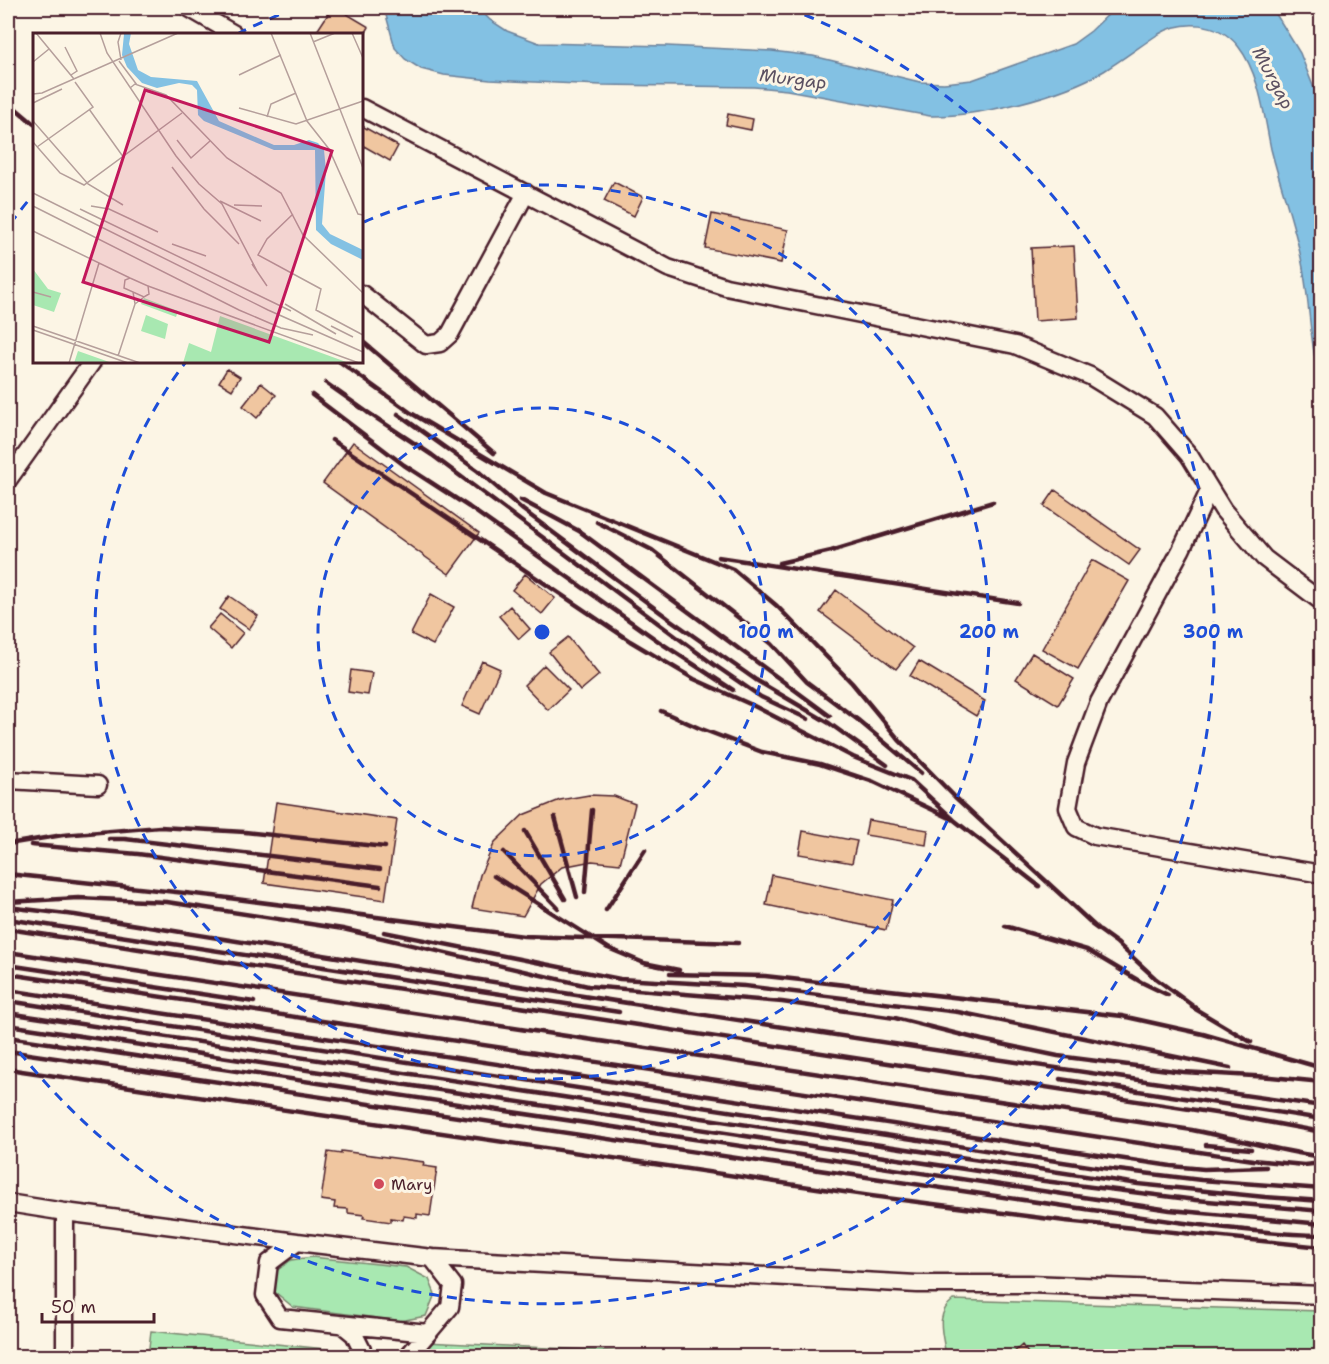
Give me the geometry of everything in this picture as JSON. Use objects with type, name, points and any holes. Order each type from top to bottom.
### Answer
[{"type":"street","points":[[189,8],[232,33]]},
{"type":"street","points":[[363,109],[668,268],[726,287],[906,325],[1015,345],[1090,376],[1155,416],[1189,455],[1223,510],[1264,558],[1322,602]]},
{"type":"street","points":[[363,295],[426,345],[440,343],[450,334],[526,193]]},
{"type":"street","points":[[8,480],[91,363]]},
{"type":"street","points":[[1210,489],[1181,550],[1099,702],[1076,763],[1068,808],[1076,827],[1095,837],[1322,874]]},
{"type":"street","points":[[8,780],[99,785]]},
{"type":"street","points":[[8,1203],[432,1258],[917,1284],[1029,1284],[1322,1295]]},
{"type":"street","points":[[64,1212],[65,1356]]},
{"type":"street","points":[[297,1242],[269,1263],[265,1295],[280,1318],[428,1333]]},
{"type":"street","points":[[408,1356],[450,1307],[453,1285],[432,1258]]},
{"type":"street","points":[[343,1325],[354,1334],[365,1356]]},
{"type":"green space","points":[[312,1257],[406,1267],[429,1279],[435,1294],[426,1316],[400,1321],[293,1307],[275,1292],[275,1272],[291,1260]]},
{"type":"green space","points":[[953,1300],[1321,1311],[1321,1356],[946,1356],[941,1325],[943,1312]]},
{"type":"green space","points":[[151,1331],[345,1351],[345,1356],[148,1356]]},
{"type":"green space","points":[[425,1342],[673,1354],[673,1356],[424,1356]]},
{"type":"water","name":"Murgap","points":[[384,8],[478,8],[490,20],[507,31],[539,43],[772,51],[813,56],[920,82],[944,83],[972,80],[1073,44],[1091,31],[1115,8],[1269,8],[1276,14],[1300,53],[1321,106],[1321,384],[1300,253],[1271,149],[1256,82],[1238,46],[1221,31],[1200,25],[1178,26],[1157,35],[1104,71],[1066,89],[995,109],[930,116],[787,90],[754,87],[601,85],[490,80],[444,75],[421,69],[405,59],[395,48]]},
{"type":"building","points":[[332,8],[337,8],[369,27],[363,37],[363,33],[316,33]]},
{"type":"building","points":[[728,114],[753,119],[751,130],[726,125]]},
{"type":"building","points":[[363,127],[398,146],[390,161],[363,146]]},
{"type":"building","points":[[614,182],[643,197],[634,216],[604,201]]},
{"type":"building","points":[[712,214],[788,230],[781,263],[705,248]]},
{"type":"building","points":[[1074,246],[1078,318],[1035,321],[1031,248]]},
{"type":"building","points":[[227,369],[240,377],[232,390],[219,382]]},
{"type":"building","points":[[261,383],[276,395],[257,418],[243,406]]},
{"type":"building","points":[[353,442],[479,533],[449,574],[323,483]]},
{"type":"building","points":[[1055,490],[1140,550],[1129,565],[1044,506]]},
{"type":"building","points":[[1092,560],[1129,581],[1078,669],[1042,649]]},
{"type":"building","points":[[525,574],[555,598],[542,614],[512,590]]},
{"type":"building","points":[[836,590],[913,648],[896,669],[820,612]]},
{"type":"building","points":[[431,594],[454,607],[433,645],[411,634]]},
{"type":"building","points":[[229,596],[258,616],[249,629],[220,609]]},
{"type":"building","points":[[510,606],[530,629],[519,639],[499,616]]},
{"type":"building","points":[[220,614],[243,633],[231,648],[208,628]]},
{"type":"building","points":[[568,637],[599,675],[580,691],[549,652]]},
{"type":"building","points":[[1032,653],[1074,679],[1058,705],[1016,679]]},
{"type":"building","points":[[482,661],[500,669],[480,714],[462,706]]},
{"type":"building","points":[[919,661],[985,701],[976,716],[910,676]]},
{"type":"building","points":[[544,665],[569,690],[548,710],[524,685]]},
{"type":"building","points":[[351,670],[372,673],[368,695],[348,692]]},
{"type":"building","points":[[589,795],[614,796],[635,804],[620,864],[592,861],[562,867],[541,884],[523,916],[472,908],[480,875],[495,842],[523,815],[560,800]]},
{"type":"building","points":[[276,802],[397,820],[385,900],[264,883]]},
{"type":"building","points":[[868,820],[928,830],[926,845],[865,835]]},
{"type":"building","points":[[803,831],[857,841],[852,863],[799,854]]},
{"type":"building","points":[[772,875],[893,900],[886,930],[766,905]]},
{"type":"building","name":"Mary","points":[[341,1151],[424,1162],[423,1166],[437,1168],[430,1216],[417,1214],[417,1218],[404,1216],[403,1220],[391,1218],[391,1222],[363,1218],[364,1215],[348,1213],[348,1209],[334,1208],[335,1202],[321,1200],[328,1152],[341,1154]]},
{"type":"building","points":[[1022,1345],[1030,1356],[998,1356],[1011,1355]]},
{"type":"railway","points":[[8,102],[33,123]]},
{"type":"railway","points":[[363,342],[494,453]]},
{"type":"railway","points":[[341,363],[411,413],[546,493],[733,569],[777,606],[852,683],[900,741],[955,797],[1098,929]]},
{"type":"railway","points":[[326,383],[432,455],[713,664],[761,697],[808,719]]},
{"type":"railway","points":[[312,395],[404,465],[469,507],[661,643],[733,690]]},
{"type":"railway","points":[[398,414],[478,471],[523,510],[668,618],[756,680],[829,723],[887,765]]},
{"type":"railway","points":[[332,440],[630,641],[694,679],[752,705],[853,757],[911,780],[954,820]]},
{"type":"railway","points":[[521,500],[579,531],[830,716]]},
{"type":"railway","points":[[779,563],[831,551],[993,502]]},
{"type":"railway","points":[[597,522],[652,550],[772,644],[807,682],[858,720],[921,773]]},
{"type":"railway","points":[[718,557],[1018,603]]},
{"type":"railway","points":[[661,711],[762,752],[820,764],[874,782],[954,820],[1039,886]]},
{"type":"railway","points":[[585,892],[592,810]]},
{"type":"railway","points":[[555,817],[577,897]]},
{"type":"railway","points":[[8,844],[63,835],[160,827],[245,832],[385,847]]},
{"type":"railway","points":[[525,831],[565,899]]},
{"type":"railway","points":[[109,839],[380,869]]},
{"type":"railway","points":[[31,845],[138,854],[380,886]]},
{"type":"railway","points":[[606,910],[645,850]]},
{"type":"railway","points":[[504,852],[558,908]]},
{"type":"railway","points":[[8,874],[213,896],[524,936],[738,943]]},
{"type":"railway","points":[[494,876],[608,948],[644,963],[679,970]]},
{"type":"railway","points":[[8,902],[78,898],[167,902],[343,929],[588,986],[782,1002],[895,1018],[1058,1056],[1183,1072],[1322,1082]]},
{"type":"railway","points":[[16,908],[75,915],[854,1038],[1322,1106]]},
{"type":"railway","points":[[8,919],[619,1012]]},
{"type":"railway","points":[[1092,925],[1117,943],[1155,978],[1197,1009]]},
{"type":"railway","points":[[1005,926],[1087,950],[1168,995]]},
{"type":"railway","points":[[8,929],[1235,1116],[1322,1132]]},
{"type":"railway","points":[[384,932],[620,979],[745,986],[958,1012],[1230,1068]]},
{"type":"railway","points":[[8,952],[1192,1130],[1322,1157]]},
{"type":"railway","points":[[8,965],[254,1002]]},
{"type":"railway","points":[[8,974],[1253,1160],[1304,1165],[1322,1163]]},
{"type":"railway","points":[[670,974],[765,976],[1122,1016],[1203,1034],[1322,1068]]},
{"type":"railway","points":[[8,990],[1171,1166],[1204,1169],[1266,1167]]},
{"type":"railway","points":[[8,1001],[1102,1168],[1201,1180],[1322,1189]]},
{"type":"railway","points":[[1192,1007],[1251,1042]]},
{"type":"railway","points":[[8,1013],[1138,1184],[1322,1201]]},
{"type":"railway","points":[[8,1025],[1044,1181],[1196,1200],[1322,1211]]},
{"type":"railway","points":[[8,1037],[1170,1210],[1322,1224]]},
{"type":"railway","points":[[8,1051],[1169,1221],[1291,1234],[1322,1235]]},
{"type":"railway","points":[[8,1069],[871,1196],[1065,1221],[1322,1247]]},
{"type":"railway","points":[[1060,1079],[1322,1119]]},
{"type":"railway","points":[[1206,1145],[1251,1149]]},
{"type":"place","name":"Mary","points":[[379,1184]]}]
